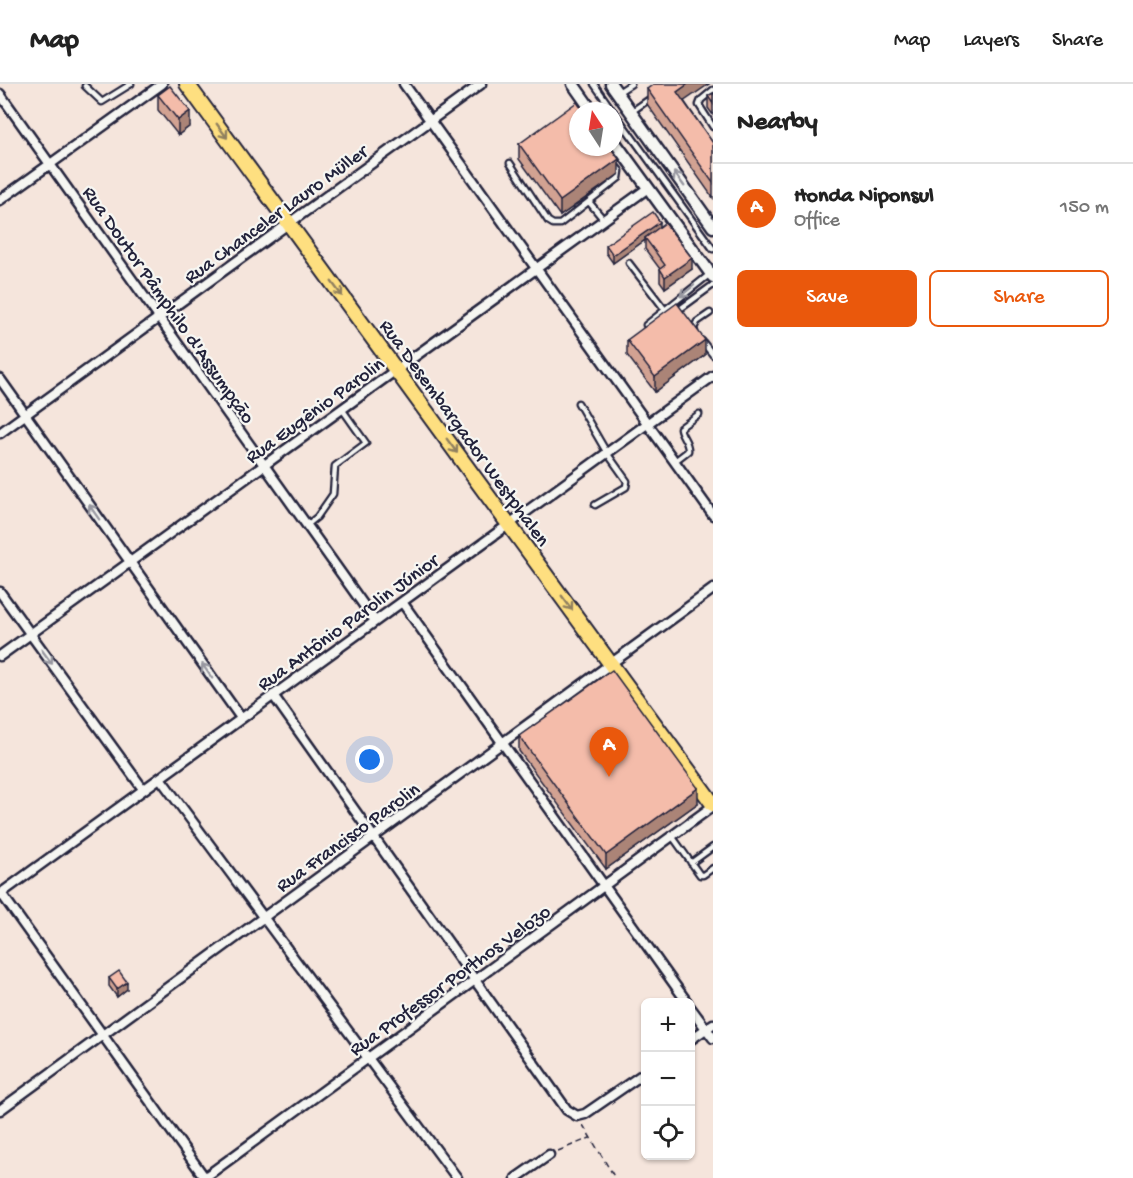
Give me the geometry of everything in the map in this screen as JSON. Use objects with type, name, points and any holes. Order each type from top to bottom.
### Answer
[{"type":"main road","name":"Rua Desembargador Westphalen","points":[[187,84],[611,664],[690,778],[713,805]]},
{"type":"street","points":[[0,200],[162,84]]},
{"type":"street","points":[[404,84],[713,515]]},
{"type":"street","name":"Rua Chanceler Lauro Müller","points":[[0,433],[481,84]]},
{"type":"street","points":[[573,84],[586,102]]},
{"type":"street","points":[[614,88],[713,226]]},
{"type":"street","name":"Rua Doutor Pâmphilo d'Assumpção","points":[[0,94],[375,621]]},
{"type":"street","points":[[619,156],[648,188],[712,275]]},
{"type":"street","name":"Rua Eugênio Parolin","points":[[0,656],[648,188]]},
{"type":"street","name":"Rua Antônio Parolin Júnior","points":[[0,893],[713,376]]},
{"type":"street","points":[[0,379],[241,718]]},
{"type":"street","name":"Rua Francisco Parolin","points":[[0,1110],[502,743],[595,680],[611,664],[713,589]]},
{"type":"street","points":[[0,592],[143,789]]},
{"type":"street","points":[[402,602],[684,998]]},
{"type":"street","points":[[273,695],[567,1110],[577,1116],[589,1112],[641,1075]]},
{"type":"street","points":[[160,778],[457,1178]]},
{"type":"street","name":"Rua Professor Porthos Velozo","points":[[205,1178],[713,805]]},
{"type":"street","points":[[0,893],[205,1178]]},
{"type":"street","points":[[695,1012],[710,1026],[713,1038]]},
{"type":"street","points":[[695,1036],[710,1026]]},
{"type":"street","points":[[516,1178],[549,1155]]},
{"type":"lane","points":[[85,86],[102,102],[131,84]]},
{"type":"lane","points":[[594,84],[607,102]]},
{"type":"lane","points":[[614,88],[631,84]]},
{"type":"lane","points":[[713,90],[701,100],[699,105],[713,127]]},
{"type":"lane","points":[[631,112],[654,96]]},
{"type":"lane","points":[[623,124],[713,249]]},
{"type":"lane","points":[[510,163],[548,221],[560,224],[619,178],[620,171],[616,156]]},
{"type":"lane","points":[[589,202],[604,220]]},
{"type":"lane","points":[[629,263],[667,314],[674,314],[713,285]]},
{"type":"lane","points":[[646,325],[712,275]]},
{"type":"lane","points":[[710,314],[697,322],[694,328],[713,356]]},
{"type":"lane","points":[[578,403],[627,482],[596,505]]},
{"type":"lane","points":[[306,525],[318,517],[333,494],[335,466],[366,443],[342,409]]},
{"type":"lane","points":[[675,461],[688,451],[680,428],[699,414]]},
{"type":"lane","points":[[672,836],[701,875],[713,868]]},
{"type":"lane","points":[[691,863],[713,847]]},
{"type":"path","points":[[577,1116],[615,1178]]},
{"type":"path","points":[[549,1155],[590,1138]]},
{"type":"building","points":[[654,84],[688,84],[677,92],[713,143],[713,183],[647,89]]},
{"type":"building","points":[[170,86],[190,111],[178,120],[158,95]]},
{"type":"building","points":[[713,93],[713,104],[708,96]]},
{"type":"building","points":[[569,108],[569,156],[617,156],[619,159],[560,201],[519,144]]},
{"type":"building","points":[[653,212],[660,222],[613,255],[606,245]]},
{"type":"building","points":[[665,223],[692,258],[665,277],[660,269],[665,265],[645,238]]},
{"type":"building","points":[[677,303],[705,340],[655,377],[627,340]]},
{"type":"building","points":[[612,670],[698,788],[606,855],[519,736]]},
{"type":"building","points":[[119,971],[127,982],[117,989],[109,978]]},
{"type":"place","name":"Honda Niponsul","points":[[609,777]]}]
